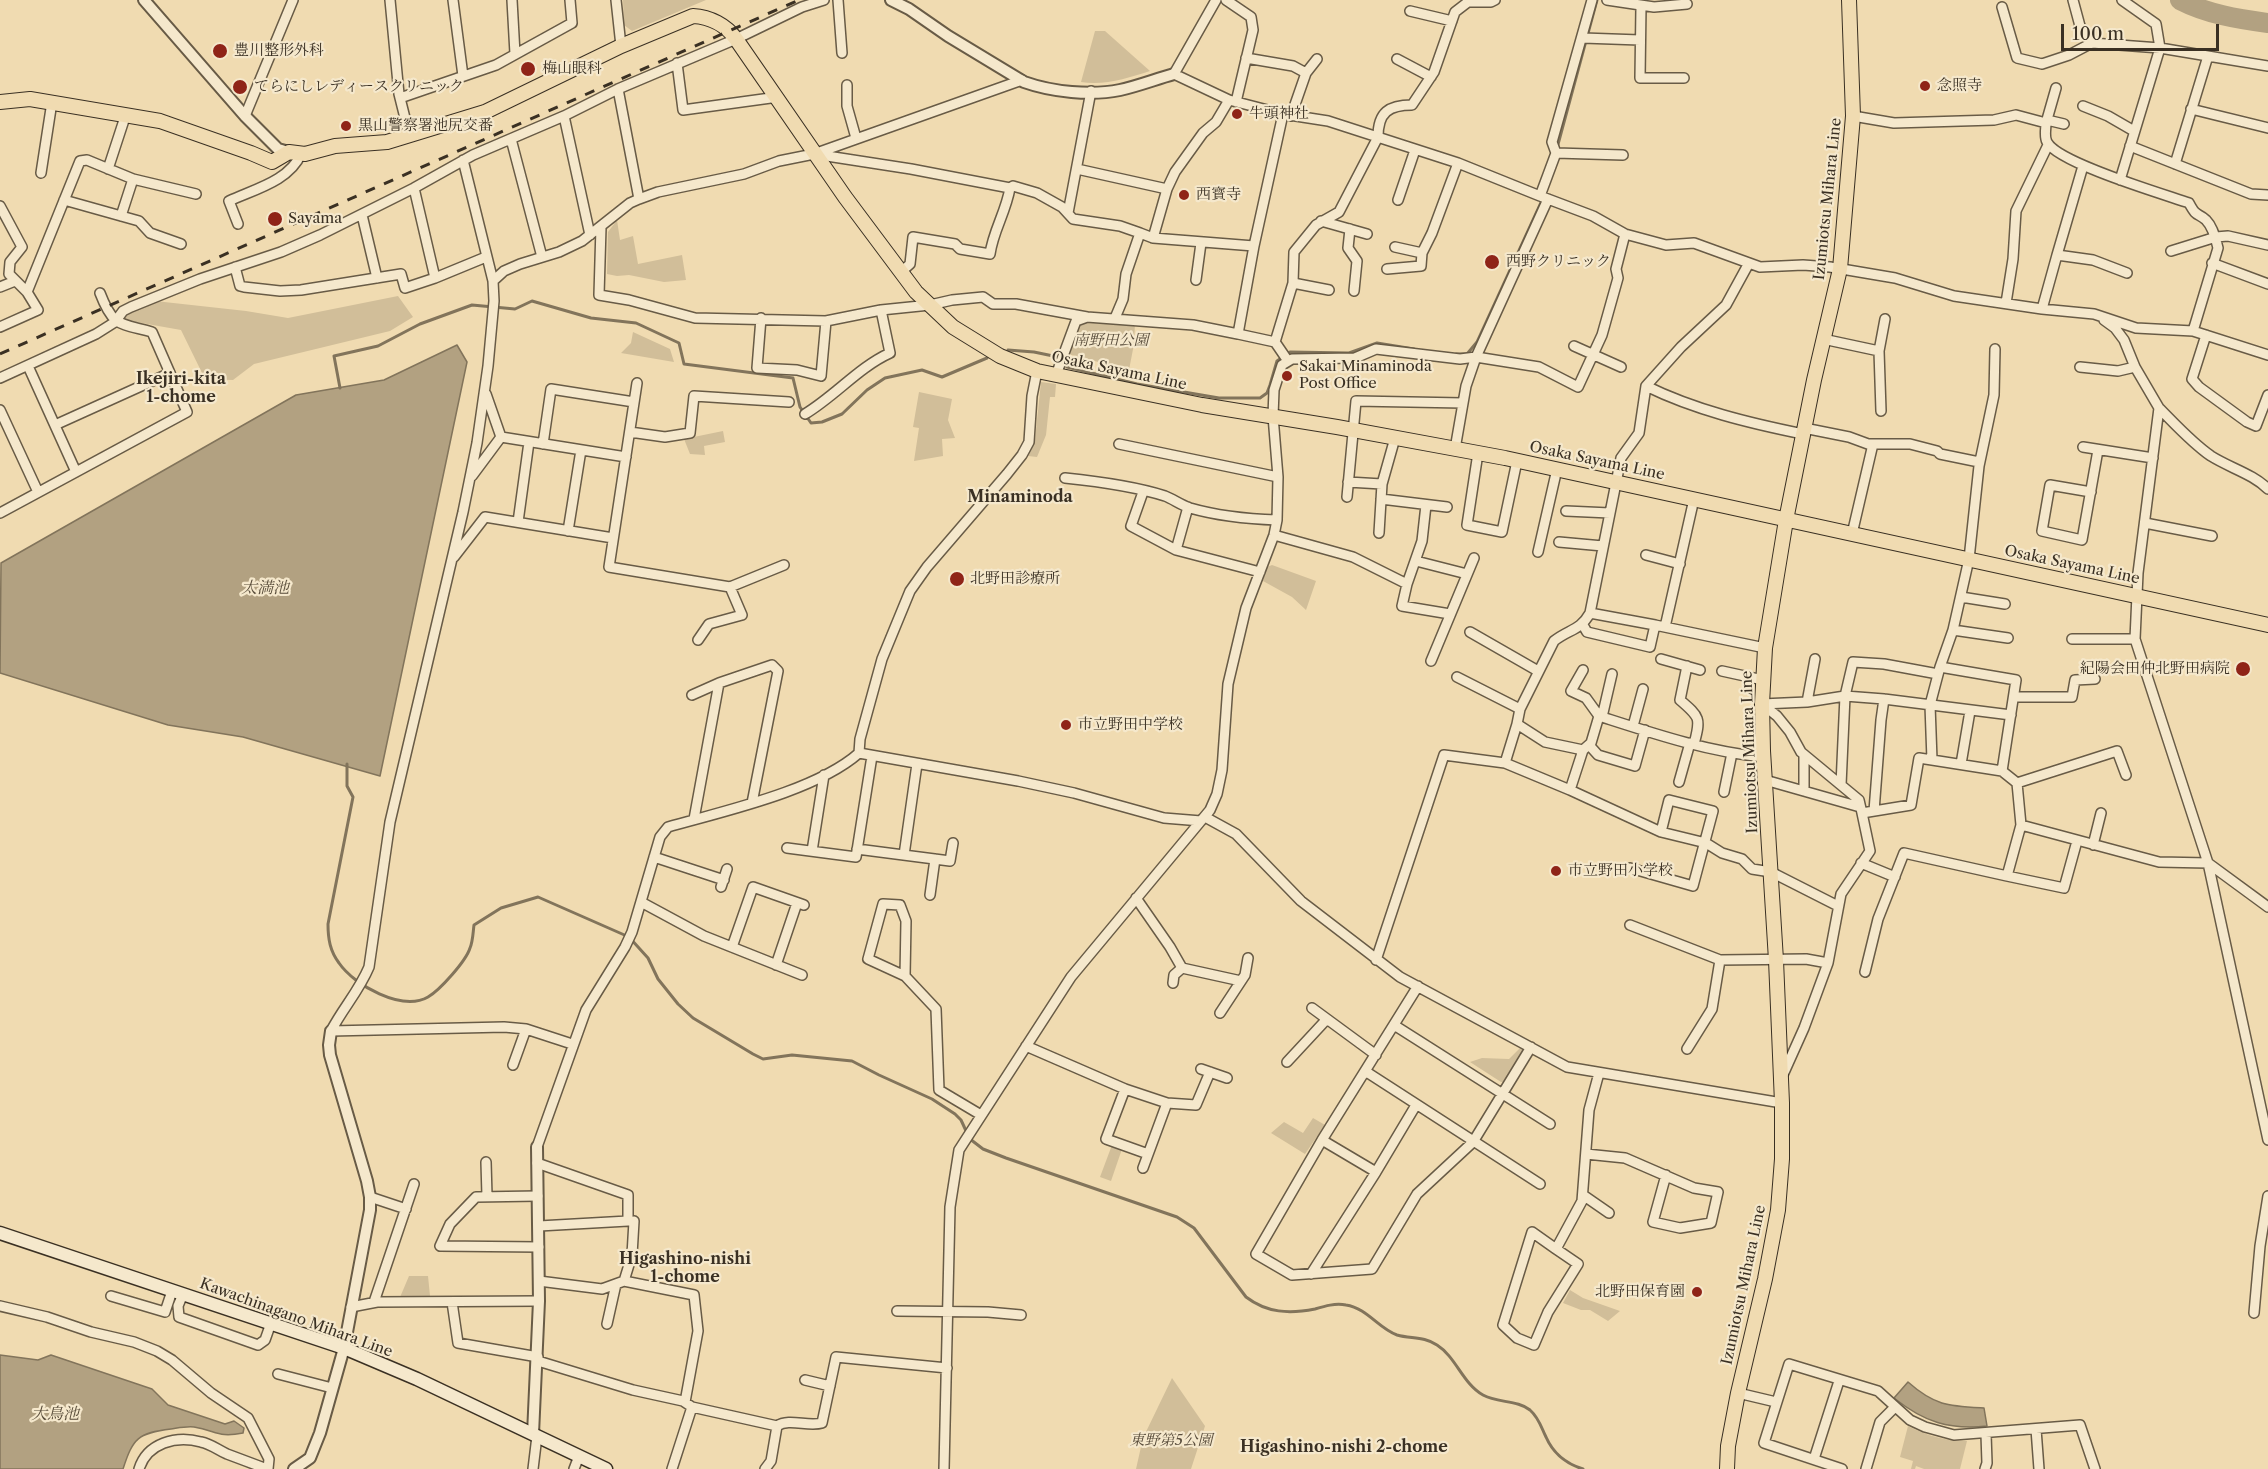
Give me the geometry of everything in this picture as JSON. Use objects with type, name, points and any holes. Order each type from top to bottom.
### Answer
[{"type":"main road","name":"Izumiotsu Mihara Line","points":[[1727,1469],[1728,1446],[1738,1393],[1765,1279],[1778,1210],[1782,1159],[1776,960],[1763,757],[1762,704],[1765,648],[1803,431],[1840,269],[1853,116],[1849,0]]},
{"type":"main road","name":"Osaka Sayama Line","points":[[0,102],[30,99],[126,114],[160,122],[272,162],[295,153],[335,146],[387,142],[485,112],[621,46],[693,16],[703,16],[727,27],[778,97],[814,154],[916,292],[953,327],[1000,356],[1037,371],[1202,405],[1353,430],[1517,461],[2268,626]]},
{"type":"main road","name":"Kawachinagano Mihara Line","points":[[0,1233],[344,1348],[417,1379],[601,1468]]},
{"type":"street","points":[[144,0],[245,116],[278,149],[295,153],[296,166],[285,175],[229,201],[238,224]]},
{"type":"street","points":[[245,116],[293,0]]},
{"type":"street","points":[[390,0],[400,98],[409,134]]},
{"type":"street","points":[[453,0],[463,76]]},
{"type":"street","points":[[512,0],[515,54]]},
{"type":"street","points":[[400,98],[496,65],[572,23],[570,0]]},
{"type":"street","points":[[616,0],[621,46]]},
{"type":"street","points":[[0,378],[96,334],[115,322],[123,311],[131,307],[281,252],[362,215],[463,160],[564,116],[618,89],[736,39],[802,7],[824,0]]},
{"type":"street","points":[[838,0],[842,53]]},
{"type":"street","points":[[891,0],[1035,86],[1059,91],[1118,90],[1174,74],[1232,101],[1287,115],[1328,121],[1458,163],[1593,216],[1625,234],[1666,245],[1694,243],[1760,267],[1803,265],[1840,269],[1895,278],[1954,296],[2094,314],[2136,328],[2193,331],[2268,355]]},
{"type":"street","points":[[1174,74],[1216,0]]},
{"type":"street","points":[[1153,238],[1167,189],[1175,172],[1203,133],[1216,122],[1232,101],[1246,58],[1253,30],[1251,16],[1226,0]]},
{"type":"street","points":[[1275,342],[1293,283],[1294,252],[1321,221],[1339,212],[1378,136],[1378,124],[1386,111],[1396,105],[1412,105],[1431,77],[1455,12],[1468,2],[1495,0]]},
{"type":"street","points":[[1455,449],[1466,386],[1476,357],[1544,198],[1556,153],[1552,142],[1593,0]]},
{"type":"street","points":[[1607,0],[1641,6],[1687,4]]},
{"type":"street","points":[[2073,0],[2080,26],[2092,43]]},
{"type":"street","points":[[2120,180],[2160,48],[2156,24],[2122,0]]},
{"type":"street","points":[[1641,6],[1640,78],[1684,78]]},
{"type":"street","points":[[2002,7],[2017,58],[2042,64],[2069,55],[2092,43],[2160,48],[2268,66]]},
{"type":"street","points":[[1410,11],[1452,21]]},
{"type":"street","points":[[1583,38],[1640,40]]},
{"type":"street","points":[[2175,164],[2208,56]]},
{"type":"street","points":[[1246,58],[1293,66],[1306,73]]},
{"type":"street","points":[[1238,334],[1254,246],[1287,115],[1306,73],[1317,59]]},
{"type":"street","points":[[1396,59],[1431,77]]},
{"type":"street","points":[[677,63],[683,110],[778,97]]},
{"type":"street","points":[[493,281],[504,271],[559,252],[590,235],[630,203],[639,199],[658,192],[744,174],[779,161],[814,154],[1022,80]]},
{"type":"street","points":[[847,85],[847,106],[856,138]]},
{"type":"street","points":[[2056,88],[2046,122],[2045,138],[2048,145],[2083,166],[2189,203],[2195,215],[2206,220],[2216,237],[2218,248],[2193,331]]},
{"type":"street","points":[[618,89],[639,199]]},
{"type":"street","points":[[1068,213],[1091,91]]},
{"type":"street","points":[[41,173],[52,102]]},
{"type":"street","points":[[2083,106],[2108,116],[2134,131]]},
{"type":"street","points":[[2191,109],[2268,128]]},
{"type":"street","points":[[108,169],[126,114]]},
{"type":"street","points":[[564,116],[590,235]]},
{"type":"street","points":[[1853,116],[1894,123],[1994,120],[2016,116],[2064,124]]},
{"type":"street","points":[[511,139],[542,257]]},
{"type":"street","points":[[2006,303],[2013,259],[2016,211],[2048,145]]},
{"type":"street","points":[[2130,146],[2251,194],[2268,195]]},
{"type":"street","points":[[1398,200],[1416,150]]},
{"type":"street","points":[[1556,153],[1623,155]]},
{"type":"street","points":[[814,154],[910,169],[1010,189],[1013,186],[1037,193],[1068,213],[1073,219],[1120,226],[1153,238],[1254,246]]},
{"type":"street","points":[[27,292],[80,161],[87,160],[133,178],[195,194]]},
{"type":"street","points":[[294,1469],[305,1463],[315,1450],[344,1348],[368,1225],[370,1197],[328,1045],[331,1031],[339,1014],[360,987],[369,967],[390,822],[470,478],[485,392],[494,301],[493,281],[463,160]]},
{"type":"street","points":[[1387,268],[1421,266],[1422,253],[1432,233],[1458,163]]},
{"type":"street","points":[[2042,309],[2083,166]]},
{"type":"street","points":[[1077,169],[1167,189]]},
{"type":"street","points":[[122,216],[133,178]]},
{"type":"street","points":[[414,188],[435,278]]},
{"type":"street","points":[[901,272],[910,264],[913,237],[955,244],[960,249],[990,254],[992,241],[1008,203],[1010,189]]},
{"type":"street","points":[[64,200],[139,221],[150,232],[181,244]]},
{"type":"street","points":[[0,206],[22,247],[10,262],[9,274],[27,292],[38,310],[0,327]]},
{"type":"street","points":[[362,215],[377,278]]},
{"type":"street","points":[[1321,221],[1367,234]]},
{"type":"street","points":[[602,227],[599,295],[629,300],[695,318],[826,321],[881,310],[983,297],[993,304],[1016,304],[1087,317],[1193,325],[1238,334],[1275,342],[1288,361]]},
{"type":"street","points":[[1350,229],[1348,248],[1357,261],[1354,291]]},
{"type":"street","points":[[1115,318],[1123,300],[1128,265],[1140,234]]},
{"type":"street","points":[[944,1469],[951,1208],[959,1150],[1071,976],[1203,819],[1217,794],[1222,770],[1228,684],[1246,608],[1274,535],[1278,477],[1273,416],[1274,390],[1282,365],[1292,359],[1355,358],[1376,349],[1460,359],[1476,357],[1539,367],[1578,387],[1602,335],[1618,278],[1616,268],[1625,234]]},
{"type":"street","points":[[2171,251],[2216,237],[2228,236],[2268,245]]},
{"type":"street","points":[[1197,280],[1201,243]]},
{"type":"street","points":[[1395,247],[1422,253]]},
{"type":"street","points":[[2056,255],[2093,260],[2127,273]]},
{"type":"street","points":[[236,267],[240,286],[269,290],[301,290],[401,274],[405,288],[486,257]]},
{"type":"street","points":[[1505,763],[1520,709],[1554,641],[1583,625],[1590,613],[1616,482],[1622,458],[1639,434],[1646,386],[1681,347],[1726,305],[1749,263]]},
{"type":"street","points":[[2212,263],[2268,284]]},
{"type":"street","points":[[0,287],[15,281]]},
{"type":"street","points":[[1293,283],[1329,290]]},
{"type":"street","points":[[0,513],[187,412],[152,332],[115,322],[107,313],[100,293]]},
{"type":"street","points":[[805,414],[826,401],[876,359],[890,353],[881,310]]},
{"type":"street","points":[[2094,314],[2115,328],[2124,340],[2135,367],[2159,408],[2209,454],[2232,468],[2259,480],[2268,489]]},
{"type":"street","points":[[1056,375],[1076,321],[1087,317]]},
{"type":"street","points":[[761,318],[757,368],[797,370],[821,376],[826,321]]},
{"type":"street","points":[[1881,411],[1879,351],[1885,319]]},
{"type":"street","points":[[2124,340],[2136,328]]},
{"type":"street","points":[[2206,335],[2192,379],[2199,387],[2256,426],[2268,395]]},
{"type":"street","points":[[1823,339],[1879,351]]},
{"type":"street","points":[[1574,346],[1621,367]]},
{"type":"street","points":[[1932,760],[1930,705],[1953,630],[1969,560],[1979,462],[1994,395],[1995,350]]},
{"type":"street","points":[[28,366],[76,472]]},
{"type":"street","points":[[2080,367],[2118,371],[2135,367]]},
{"type":"street","points":[[533,1469],[539,1301],[537,1147],[586,1010],[625,947],[660,837],[668,826],[752,803],[794,788],[845,766],[859,753],[860,739],[882,659],[910,591],[927,567],[1007,474],[1029,442],[1032,396],[1037,371]]},
{"type":"street","points":[[55,425],[170,373]]},
{"type":"street","points":[[637,383],[609,567],[730,587],[784,565]]},
{"type":"street","points":[[1646,386],[1671,398],[1753,424],[1849,437],[1873,444],[1910,444],[1937,451],[1940,454],[1979,462]]},
{"type":"street","points":[[543,444],[551,389],[634,402]]},
{"type":"street","points":[[485,392],[501,438]]},
{"type":"street","points":[[630,432],[664,437],[690,433],[694,396],[789,402]]},
{"type":"street","points":[[1347,497],[1356,401],[1463,404]]},
{"type":"street","points":[[2159,408],[2136,596],[2135,639],[2208,863],[2268,1140]]},
{"type":"street","points":[[0,410],[38,492]]},
{"type":"street","points":[[501,438],[626,457]]},
{"type":"street","points":[[470,478],[501,438]]},
{"type":"street","points":[[1379,533],[1382,484],[1395,438]]},
{"type":"street","points":[[518,522],[529,442]]},
{"type":"street","points":[[1119,444],[1278,477]]},
{"type":"street","points":[[1852,534],[1873,444]]},
{"type":"street","points":[[2083,447],[2153,458]]},
{"type":"street","points":[[568,531],[581,450]]},
{"type":"street","points":[[2091,492],[2050,485],[2042,531],[2082,540],[2091,492],[2098,450]]},
{"type":"street","points":[[1478,453],[1467,525],[1502,532],[1517,461]]},
{"type":"street","points":[[1538,552],[1557,470]]},
{"type":"street","points":[[1065,478],[1165,496],[1188,507],[1247,519],[1276,520]]},
{"type":"street","points":[[1348,482],[1382,484]]},
{"type":"street","points":[[1143,492],[1131,526],[1176,550],[1260,572]]},
{"type":"street","points":[[1381,499],[1447,507]]},
{"type":"street","points":[[1583,625],[1587,632],[1650,647],[1660,626],[1680,564],[1694,499]]},
{"type":"street","points":[[1426,505],[1422,541],[1402,606],[1450,614]]},
{"type":"street","points":[[1176,550],[1188,507]]},
{"type":"street","points":[[1566,511],[1610,513]]},
{"type":"street","points":[[452,559],[485,517],[613,538]]},
{"type":"street","points":[[2145,523],[2212,536]]},
{"type":"street","points":[[1274,535],[1353,557],[1407,584]]},
{"type":"street","points":[[1559,542],[1604,546]]},
{"type":"street","points":[[1646,555],[1680,564]]},
{"type":"street","points":[[1431,661],[1474,558]]},
{"type":"street","points":[[1416,561],[1467,574]]},
{"type":"street","points":[[698,640],[709,624],[742,615],[730,587]]},
{"type":"street","points":[[1960,597],[2005,604]]},
{"type":"street","points":[[1590,613],[1765,648]]},
{"type":"street","points":[[1953,630],[2008,638]]},
{"type":"street","points":[[1470,632],[1538,671]]},
{"type":"street","points":[[2072,639],[2135,639]]},
{"type":"street","points":[[1661,659],[1700,670]]},
{"type":"street","points":[[1807,702],[1815,659]]},
{"type":"street","points":[[1841,785],[1845,696],[1853,662],[2016,680],[2002,771]]},
{"type":"street","points":[[692,696],[718,683],[772,665],[778,672],[752,803]]},
{"type":"street","points":[[1679,782],[1699,723],[1697,715],[1680,700],[1687,666]]},
{"type":"street","points":[[1583,670],[1571,691],[1586,698],[1600,716],[1692,744],[1763,757]]},
{"type":"street","points":[[1722,671],[1763,680]]},
{"type":"street","points":[[1570,790],[1586,748],[1591,743],[1612,674]]},
{"type":"street","points":[[1457,677],[1520,709]]},
{"type":"street","points":[[2014,697],[2072,697],[2075,680],[2095,679]]},
{"type":"street","points":[[694,819],[718,683]]},
{"type":"street","points":[[1633,726],[1644,689]]},
{"type":"street","points":[[1762,704],[1807,702],[1845,696],[2011,715]]},
{"type":"street","points":[[1874,811],[1884,699]]},
{"type":"street","points":[[1762,704],[1777,716],[1804,755],[1859,800],[1870,851],[1841,894],[1828,963],[1804,1028],[1781,1079]]},
{"type":"street","points":[[1961,764],[1970,711]]},
{"type":"street","points":[[1517,724],[1545,742],[1586,748],[1598,755],[1635,766],[1645,730]]},
{"type":"street","points":[[2017,783],[2117,751],[2126,775]]},
{"type":"street","points":[[859,753],[1018,781],[1074,793],[1164,818],[1203,819],[1236,834],[1301,901],[1400,977],[1567,1067],[1782,1102]]},
{"type":"street","points":[[1724,792],[1732,753]]},
{"type":"street","points":[[1376,960],[1444,755],[1505,763],[1661,832],[1706,843],[1722,853],[1742,859],[1752,869],[1771,872],[1838,906]]},
{"type":"street","points":[[1804,755],[1804,791]]},
{"type":"street","points":[[787,848],[856,857],[872,756]]},
{"type":"street","points":[[1765,780],[1861,810],[1874,811],[1911,805],[1919,758],[2002,771],[2017,783],[2021,825],[2007,876]]},
{"type":"street","points":[[904,855],[917,764]]},
{"type":"street","points":[[812,851],[824,775]]},
{"type":"street","points":[[1630,868],[1693,886],[1713,811],[1669,800],[1661,832]]},
{"type":"street","points":[[2093,845],[2102,813]]},
{"type":"street","points":[[2021,825],[2159,862],[2208,863],[2268,908]]},
{"type":"street","points":[[1864,972],[1878,919],[1904,853],[2064,888],[2078,841]]},
{"type":"street","points":[[857,849],[950,861],[953,843]]},
{"type":"street","points":[[654,857],[723,883],[727,869]]},
{"type":"street","points":[[930,895],[935,859]]},
{"type":"street","points":[[1861,863],[1895,877]]},
{"type":"street","points":[[732,947],[753,887],[801,904],[776,965]]},
{"type":"street","points":[[1136,898],[1182,968],[1241,981]]},
{"type":"street","points":[[641,902],[704,936],[802,975]]},
{"type":"street","points":[[905,976],[906,921],[900,905],[883,904],[868,959],[905,976],[936,1009],[939,1090],[981,1115]]},
{"type":"street","points":[[1630,925],[1720,960],[1806,959],[1828,963]]},
{"type":"street","points":[[1220,1013],[1245,975],[1248,958]]},
{"type":"street","points":[[1687,1049],[1712,1009],[1720,960]]},
{"type":"street","points":[[1173,983],[1174,975],[1182,968]]},
{"type":"street","points":[[1418,987],[1322,1140],[1256,1254],[1292,1275],[1372,1269],[1417,1194],[1473,1142],[1531,1047]]},
{"type":"street","points":[[1312,1008],[1376,1055]]},
{"type":"street","points":[[1287,1062],[1326,1020]]},
{"type":"street","points":[[1394,1025],[1550,1124]]},
{"type":"street","points":[[331,1031],[504,1027],[526,1029],[572,1044]]},
{"type":"street","points":[[513,1065],[526,1029]]},
{"type":"street","points":[[1026,1046],[1125,1089],[1167,1103],[1196,1105],[1205,1070],[1227,1078]]},
{"type":"street","points":[[1365,1071],[1540,1184]]},
{"type":"street","points":[[1556,1248],[1582,1201],[1589,1110],[1599,1072]]},
{"type":"street","points":[[1125,1089],[1106,1139],[1148,1154]]},
{"type":"street","points":[[1143,1168],[1167,1103]]},
{"type":"street","points":[[1311,1274],[1416,1106]]},
{"type":"street","points":[[1322,1140],[1376,1172]]},
{"type":"street","points":[[1586,1154],[1625,1158],[1666,1175],[1694,1188],[1718,1192],[1712,1223],[1680,1228],[1653,1222],[1666,1175]]},
{"type":"street","points":[[486,1162],[487,1196]]},
{"type":"street","points":[[537,1163],[627,1195],[628,1221],[539,1226]]},
{"type":"street","points":[[374,1302],[414,1184]]},
{"type":"street","points":[[1583,1195],[1609,1213]]},
{"type":"street","points":[[538,1196],[476,1197],[450,1224],[440,1246],[539,1247]]},
{"type":"street","points":[[2254,1313],[2260,1246],[2268,1196]]},
{"type":"street","points":[[370,1197],[405,1209]]},
{"type":"street","points":[[607,1324],[632,1255],[634,1221]]},
{"type":"street","points":[[1532,1232],[1556,1248],[1578,1264],[1548,1312],[1534,1345],[1517,1338],[1503,1325],[1532,1232]]},
{"type":"street","points":[[539,1281],[602,1289],[620,1283],[694,1295],[698,1331],[688,1404],[672,1469]]},
{"type":"street","points":[[111,1296],[165,1312],[178,1292]]},
{"type":"street","points":[[178,1292],[179,1317],[258,1345],[265,1340],[271,1323]]},
{"type":"street","points":[[351,1307],[374,1302],[539,1301]]},
{"type":"street","points":[[452,1302],[458,1343],[538,1359],[633,1390],[777,1426],[782,1423],[815,1425],[822,1423],[836,1357],[946,1368]]},
{"type":"street","points":[[0,1306],[47,1317],[91,1332],[134,1342],[157,1351],[172,1360],[211,1393],[244,1413],[269,1459],[268,1469],[206,1443],[189,1440],[167,1442],[153,1447],[144,1456],[139,1469]]},
{"type":"street","points":[[897,1311],[1021,1315]]},
{"type":"street","points":[[1842,1469],[1764,1443],[1789,1364],[1878,1391],[1910,1420],[1954,1435],[2080,1425],[2096,1469]]},
{"type":"street","points":[[278,1374],[332,1388]]},
{"type":"street","points":[[805,1380],[830,1386]]},
{"type":"street","points":[[1814,1460],[1839,1381]]},
{"type":"street","points":[[1738,1393],[1776,1402]]},
{"type":"street","points":[[1866,1469],[1880,1422],[1894,1407]]},
{"type":"street","points":[[765,1469],[771,1461],[777,1426]]},
{"type":"street","points":[[2036,1429],[2039,1469]]},
{"type":"street","points":[[1985,1469],[1987,1463],[1986,1434]]},
{"type":"street","points":[[574,1469],[579,1456]]},
{"type":"green space","points":[[623,0],[706,0],[632,31],[624,25]]},
{"type":"green space","points":[[1095,31],[1105,31],[1150,71],[1107,82],[1081,82]]},
{"type":"green space","points":[[617,220],[620,240],[633,236],[638,264],[682,255],[686,280],[664,282],[629,275],[607,274],[608,232]]},
{"type":"green space","points":[[398,296],[413,317],[390,331],[254,364],[233,380],[205,379],[181,330],[119,319],[146,300],[288,318]]},
{"type":"green space","name":"南野田公園","points":[[1087,317],[1135,323],[1129,370],[1064,353],[1076,321]]},
{"type":"green space","points":[[633,332],[670,349],[674,362],[621,353],[631,343]]},
{"type":"green space","points":[[1041,382],[1056,384],[1055,397],[1050,397],[1046,435],[1037,457],[1028,456],[1035,440]]},
{"type":"green space","points":[[919,392],[952,399],[948,420],[955,438],[942,439],[943,456],[914,461],[919,428],[913,427]]},
{"type":"green space","points":[[723,431],[725,442],[704,446],[705,455],[690,454],[684,439]]},
{"type":"green space","points":[[1272,565],[1316,581],[1306,610],[1292,597],[1263,581],[1267,567]]},
{"type":"green space","points":[[1521,1047],[1525,1051],[1506,1082],[1501,1082],[1470,1062],[1482,1058],[1509,1059]]},
{"type":"green space","points":[[1313,1118],[1325,1125],[1305,1154],[1271,1133],[1284,1122],[1303,1133]]},
{"type":"green space","points":[[1112,1145],[1122,1149],[1111,1181],[1100,1177]]},
{"type":"green space","points":[[409,1276],[428,1276],[430,1296],[398,1302]]},
{"type":"green space","points":[[1570,1290],[1583,1298],[1620,1311],[1608,1321],[1590,1310],[1581,1310],[1563,1303]]},
{"type":"green space","name":"東野第5公園","points":[[1172,1378],[1205,1426],[1191,1469],[1136,1469],[1143,1438]]},
{"type":"green space","points":[[1908,1426],[1937,1437],[1967,1441],[1960,1469],[1924,1469],[1916,1466],[1915,1469],[1911,1469],[1913,1461],[1900,1457]]},
{"type":"water","name":"太満池","points":[[457,345],[467,362],[380,776],[243,737],[168,725],[0,673],[1,563],[296,395],[384,380]]},
{"type":"water","name":"大鳥池","points":[[0,1355],[38,1360],[51,1355],[152,1389],[168,1405],[225,1424],[234,1421],[244,1428],[243,1433],[223,1434],[191,1427],[144,1435],[130,1450],[123,1469],[0,1469]]},
{"type":"water","points":[[1908,1382],[1926,1396],[1943,1403],[1984,1408],[1987,1426],[1949,1425],[1916,1413],[1894,1398]]},
{"type":"waterway","points":[[1557,148],[1597,0]]},
{"type":"waterway","points":[[2180,0],[2234,18],[2268,23]]},
{"type":"waterway","points":[[1456,354],[1467,354],[1477,342],[1543,198]]},
{"type":"waterway","points":[[340,388],[334,356],[378,346],[420,324],[472,305],[515,309],[532,301],[591,318],[636,323],[679,343],[684,364],[793,378],[800,407],[811,423],[822,422],[842,414],[867,390],[885,378],[922,370],[942,377],[987,358]]},
{"type":"waterway","points":[[1008,350],[1058,357],[1067,367],[1137,384],[1219,398],[1260,398],[1267,393],[1277,361],[1290,352],[1349,353],[1377,343],[1414,349]]},
{"type":"waterway","points":[[347,764],[347,786],[353,797],[328,924],[328,935],[339,963],[356,980],[367,987],[392,999],[417,1001],[428,997],[446,982],[468,954],[474,925],[501,908],[538,897],[629,937],[648,958],[658,979],[678,1004],[693,1018],[753,1054],[763,1059],[792,1055],[852,1061],[932,1099],[955,1114],[961,1120],[967,1133]]},
{"type":"waterway","points":[[970,1139],[983,1149],[1006,1158],[1177,1217],[1194,1228],[1246,1297],[1262,1306],[1279,1311],[1296,1311],[1346,1305],[1367,1314],[1397,1335],[1432,1342],[1444,1350],[1470,1384],[1483,1395],[1530,1410],[1538,1419],[1549,1443],[1557,1453],[1566,1461],[1583,1469]]},
{"type":"railway","points":[[0,354],[799,0]]},
{"type":"place","name":"豊川整形外科","points":[[220,51]]},
{"type":"place","name":"梅山眼科","points":[[528,69]]},
{"type":"place","name":"念照寺","points":[[1925,86]]},
{"type":"place","name":"てらにしレディースクリニック","points":[[240,87]]},
{"type":"place","name":"牛頭神社","points":[[1237,114]]},
{"type":"place","name":"黒山警察署池尻交番","points":[[346,126]]},
{"type":"place","name":"西寳寺","points":[[1184,195]]},
{"type":"place","name":"Sayama","points":[[275,219]]},
{"type":"place","name":"西野クリニック","points":[[1492,262]]},
{"type":"place","name":"Sakai Minaminoda Post Office","points":[[1287,376]]},
{"type":"place","name":"北野田診療所","points":[[957,579]]},
{"type":"place","name":"紀陽会田仲北野田病院","points":[[2243,669]]},
{"type":"place","name":"市立野田中学校","points":[[1066,725]]},
{"type":"place","name":"市立野田小学校","points":[[1556,871]]},
{"type":"place","name":"北野田保育園","points":[[1697,1292]]},
{"type":"district","name":"Ikejiri-kita 1-chome","points":[[181,388]]},
{"type":"district","name":"Minaminoda","points":[[1020,497]]},
{"type":"district","name":"Higashino-nishi 1-chome","points":[[685,1268]]},
{"type":"district","name":"Higashino-nishi 2-chome","points":[[1344,1447]]}]
